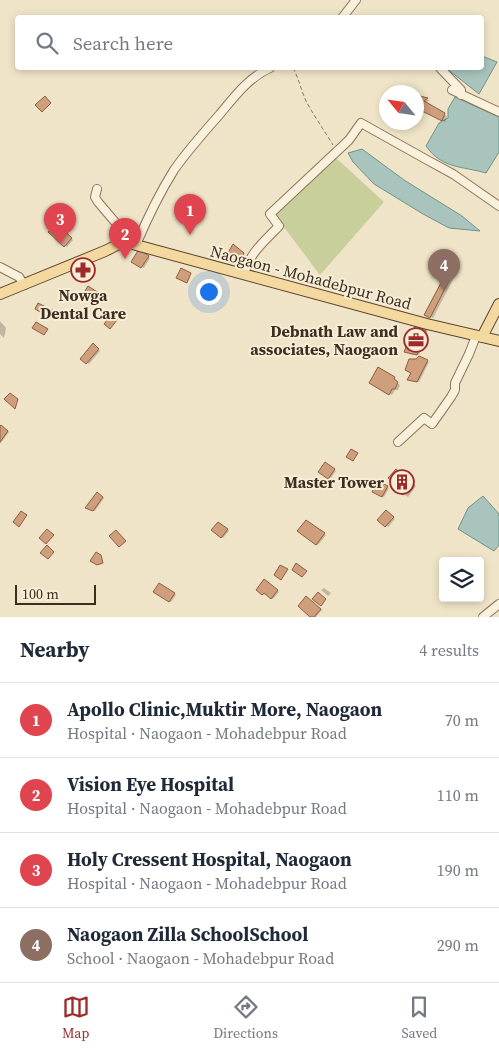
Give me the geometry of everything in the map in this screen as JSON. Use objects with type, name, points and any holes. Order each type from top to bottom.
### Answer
[{"type":"main road","name":"Naogaon - Mohadebpur Road","points":[[132,243],[427,324],[499,341]]},
{"type":"main road","points":[[0,294],[118,244],[132,243]]},
{"type":"main road","points":[[479,336],[499,304]]},
{"type":"street","points":[[344,15],[356,0]]},
{"type":"street","points":[[98,189],[95,197],[98,202],[132,243],[174,171],[185,156],[241,89],[264,70]]},
{"type":"street","points":[[442,70],[461,90],[461,95]]},
{"type":"street","points":[[452,90],[499,112]]},
{"type":"street","points":[[244,274],[251,256],[280,226],[270,214],[349,140],[361,123],[454,174],[499,206]]},
{"type":"street","points":[[0,267],[18,277],[24,284]]},
{"type":"street","points":[[398,442],[424,418],[432,424],[455,390],[456,383],[479,336]]},
{"type":"street","points":[[483,617],[499,604]]},
{"type":"path","points":[[294,70],[306,101],[337,152]]},
{"type":"green space","points":[[335,157],[384,202],[320,275],[274,214]]},
{"type":"water","points":[[484,57],[497,62],[479,94],[449,70],[484,70]]},
{"type":"water","points":[[455,97],[499,117],[499,152],[486,173],[446,163],[426,146],[439,123],[448,118],[448,109]]},
{"type":"water","points":[[362,149],[404,180],[462,216],[480,231],[449,228],[374,184],[353,162],[348,153]]},
{"type":"water","points":[[483,496],[499,514],[499,545],[494,551],[458,529],[468,508]]},
{"type":"building","points":[[45,96],[51,103],[42,112],[35,105]]},
{"type":"building","points":[[424,101],[445,113],[442,121],[424,112]]},
{"type":"building","points":[[56,223],[72,238],[64,247],[48,232]]},
{"type":"building","points":[[233,244],[244,253],[242,260],[226,256]]},
{"type":"building","points":[[139,249],[149,256],[141,268],[131,262]]},
{"type":"building","points":[[452,262],[457,265],[430,318],[424,315]]},
{"type":"building","points":[[181,268],[191,273],[187,283],[176,278]]},
{"type":"building","points":[[88,286],[99,293],[93,303],[82,296]]},
{"type":"building","points":[[38,303],[54,311],[51,318],[35,309]]},
{"type":"building","points":[[114,311],[120,316],[110,329],[104,324]]},
{"type":"building","points":[[36,322],[48,329],[44,335],[32,328]]},
{"type":"building","name":"Debnath Law and associates, Naogaon","points":[[415,326],[426,328],[417,355],[404,352]]},
{"type":"building","points":[[93,343],[99,349],[86,364],[80,359]]},
{"type":"building","points":[[419,356],[428,360],[417,382],[407,380],[411,373],[405,370],[409,359],[416,359]]},
{"type":"building","points":[[378,367],[395,377],[394,379],[398,382],[395,389],[392,389],[389,395],[369,383]]},
{"type":"building","points":[[10,393],[18,399],[15,409],[4,399]]},
{"type":"building","points":[[0,426],[8,431],[0,442]]},
{"type":"building","points":[[351,449],[358,453],[353,461],[346,457]]},
{"type":"building","points":[[325,462],[335,469],[328,479],[318,472]]},
{"type":"building","name":"Master Tower","points":[[396,469],[413,483],[403,495],[391,485],[393,481],[388,478]]},
{"type":"building","points":[[378,481],[388,486],[382,497],[372,492]]},
{"type":"building","points":[[97,492],[103,497],[93,511],[85,508]]},
{"type":"building","points":[[386,510],[394,517],[385,527],[377,520]]},
{"type":"building","points":[[21,511],[27,515],[19,527],[13,522]]},
{"type":"building","points":[[306,520],[325,533],[316,545],[297,531]]},
{"type":"building","points":[[218,522],[228,529],[221,538],[211,530]]},
{"type":"building","points":[[47,529],[54,535],[46,544],[39,538]]},
{"type":"building","points":[[116,530],[126,541],[119,547],[109,536]]},
{"type":"building","points":[[47,545],[54,552],[48,559],[40,553]]},
{"type":"building","points":[[96,552],[101,555],[103,563],[97,565],[90,561]]},
{"type":"building","points":[[296,563],[307,571],[302,577],[292,570]]},
{"type":"building","points":[[280,565],[288,569],[281,580],[274,575]]},
{"type":"building","points":[[264,579],[278,590],[271,599],[264,593],[262,595],[256,590]]},
{"type":"building","points":[[159,583],[175,593],[169,602],[153,592]]},
{"type":"building","points":[[318,592],[326,599],[321,606],[312,599]]},
{"type":"building","points":[[306,596],[321,609],[314,617],[310,617],[298,606]]},
{"type":"place","name":"Apollo Clinic,Muktir More, Naogaon","points":[[190,235]]},
{"type":"place","name":"Holy Cressent Hospital, Naogaon","points":[[60,244]]},
{"type":"place","name":"Vision Eye Hospital","points":[[125,259]]},
{"type":"place","name":"Nowga Dental Care","points":[[83,270]]},
{"type":"place","name":"Naogaon Zilla SchoolSchool","points":[[444,290]]},
{"type":"place","name":"Debnath Law and associates, Naogaon","points":[[416,340]]},
{"type":"place","name":"Master Tower","points":[[402,482]]}]
